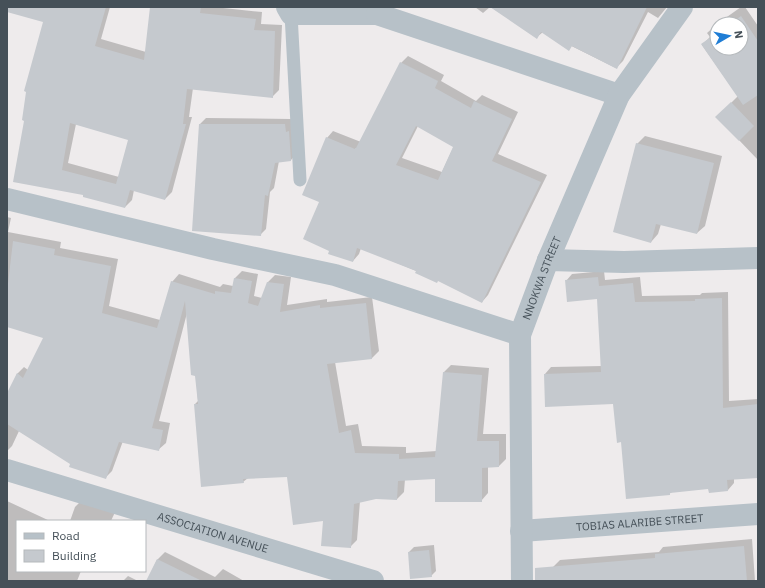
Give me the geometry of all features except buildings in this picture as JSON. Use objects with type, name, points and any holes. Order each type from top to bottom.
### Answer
[{"type":"street","name":"NNOKWA STREET","points":[[522,581],[520,335],[548,260],[619,95],[682,7]]},
{"type":"street","points":[[289,10],[378,11],[619,95]]},
{"type":"street","points":[[7,199],[214,249],[335,275],[520,335]]},
{"type":"street","points":[[548,260],[624,262],[758,258]]},
{"type":"street","name":"ASSOCIATION AVENUE","points":[[7,470],[373,581]]},
{"type":"street","name":"TOBIAS ALARIBE STREET","points":[[521,531],[758,514]]},
{"type":"lane","points":[[289,10],[300,180]]}]
